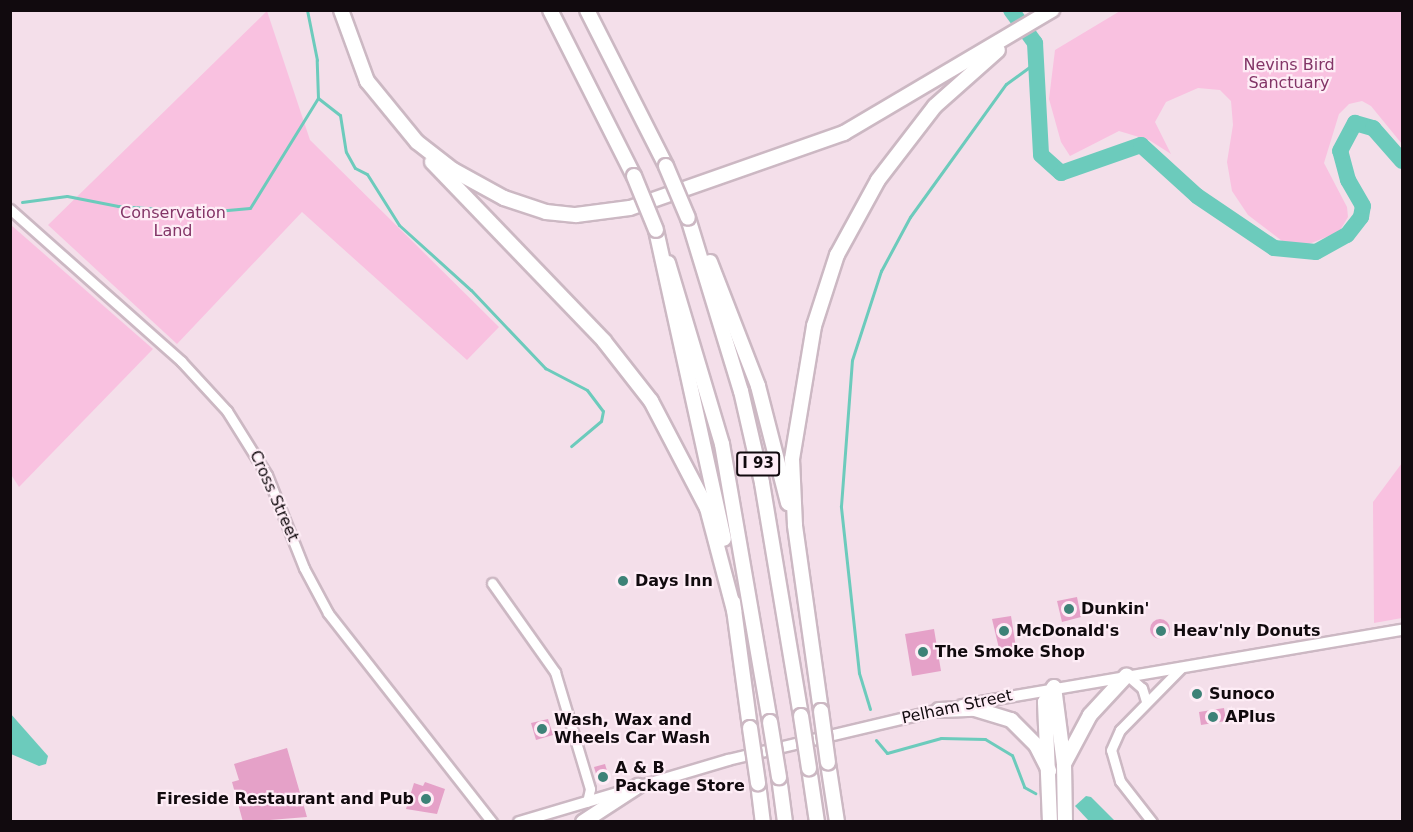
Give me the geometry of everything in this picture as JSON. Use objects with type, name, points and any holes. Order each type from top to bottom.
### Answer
[{"type":"highway","points":[[334,10],[372,89],[407,133],[604,341],[651,401],[707,508],[734,610]]},
{"type":"highway","points":[[341,10],[351,46]]},
{"type":"highway","name":"I 93","points":[[550,10],[634,176],[687,317],[722,444],[785,822]]},
{"type":"highway","name":"I 93","points":[[587,10],[666,166],[688,218],[754,448],[801,716],[817,822]]},
{"type":"highway","points":[[407,133],[453,170],[519,204],[561,215],[606,213],[844,133],[1015,34],[1052,10]]},
{"type":"highway","points":[[837,822],[797,546],[792,459],[798,406],[814,326],[837,255],[856,214],[903,143],[951,89],[1015,34]]},
{"type":"highway","points":[[688,218],[726,297],[755,377],[797,546]]},
{"type":"highway","points":[[656,230],[716,497],[763,822]]},
{"type":"highway","points":[[1064,764],[1090,715],[1127,675]]},
{"type":"highway","points":[[1054,687],[1064,764],[1065,822]]},
{"type":"highway","points":[[1050,822],[1045,702],[1054,687]]},
{"type":"highway","points":[[939,710],[975,709],[1011,720],[1036,745],[1049,771]]},
{"type":"highway","points":[[583,822],[638,786]]},
{"type":"main road","name":"Pelham Street","points":[[519,822],[728,760],[939,710],[1054,687],[1402,630]]},
{"type":"street","name":"Cross Street","points":[[10,209],[181,361],[227,411],[267,475],[309,579],[328,613],[492,822]]},
{"type":"street","points":[[492,582],[555,672],[590,789],[587,802]]},
{"type":"street","points":[[1152,822],[1120,781],[1111,756],[1117,734],[1146,701],[1184,666]]},
{"type":"street","points":[[1127,675],[1140,684],[1146,701]]},
{"type":"green space","name":"Conservation Land","points":[[267,11],[310,140],[499,327],[467,360],[302,212],[177,344],[48,225]]},
{"type":"green space","name":"Nevins Bird Sanctuary","points":[[1120,11],[1402,11],[1402,144],[1371,106],[1362,101],[1349,104],[1339,114],[1324,163],[1347,207],[1348,217],[1339,232],[1304,246],[1286,244],[1248,215],[1232,191],[1227,162],[1233,125],[1231,101],[1220,90],[1198,88],[1166,102],[1155,122],[1171,154],[1149,140],[1119,131],[1070,156],[1061,142],[1049,99],[1055,50]]},
{"type":"green space","points":[[11,225],[153,349],[19,487],[10,473]]},
{"type":"green space","points":[[1402,463],[1402,618],[1374,623],[1373,502]]},
{"type":"shaded area","points":[[10,713],[48,756],[46,764],[39,766],[11,754]]},
{"type":"shaded area","points":[[1086,796],[1091,797],[1115,821],[1089,821],[1075,806]]},
{"type":"building","name":"Dunkin'","points":[[1077,597],[1081,617],[1062,622],[1057,601]]},
{"type":"building","name":"McDonald's","points":[[1011,616],[1017,654],[1001,657],[992,619]]},
{"type":"building","name":"Heav'nly Donuts","points":[[1160,619],[1167,622],[1170,629],[1167,636],[1160,639],[1153,636],[1150,629],[1153,622]]},
{"type":"building","name":"The Smoke Shop","points":[[934,629],[941,671],[912,676],[905,634]]},
{"type":"building","name":"APlus","points":[[1224,708],[1226,721],[1201,725],[1199,712]]},
{"type":"building","name":"Wash, Wax and Wheels Car Wash","points":[[548,719],[553,735],[536,740],[531,723]]},
{"type":"building","points":[[287,748],[307,817],[243,822],[232,782],[239,780],[234,764]]},
{"type":"building","name":"A & B Package Store","points":[[605,764],[610,781],[599,784],[594,767]]},
{"type":"building","name":"Fireside Restaurant and Pub","points":[[425,782],[445,789],[437,814],[406,809],[414,783],[423,786]]},
{"type":"waterway","points":[[22,202],[67,196],[118,206],[205,212],[250,208],[318,98],[317,60],[307,10]]},
{"type":"waterway","points":[[1011,10],[1035,43],[1041,155],[1061,173],[1141,145],[1197,196],[1274,248],[1316,252],[1347,235],[1361,217],[1363,206],[1348,180],[1340,151],[1355,123],[1373,128],[1402,161]]},
{"type":"waterway","points":[[870,709],[859,673],[841,506],[852,360],[881,271],[910,217],[1006,84],[1034,64]]},
{"type":"waterway","points":[[318,98],[340,115],[346,152],[355,168],[367,174],[399,225],[471,290],[545,368],[587,390],[603,411],[601,421],[571,446]]},
{"type":"waterway","points":[[876,740],[887,753],[941,738],[985,739],[1012,755],[1024,787],[1035,793]]},
{"type":"place","name":"Days Inn","points":[[623,581]]},
{"type":"place","name":"Dunkin'","points":[[1069,609]]},
{"type":"place","name":"McDonald's","points":[[1004,631]]},
{"type":"place","name":"Heav'nly Donuts","points":[[1161,631]]},
{"type":"place","name":"The Smoke Shop","points":[[923,652]]},
{"type":"place","name":"Sunoco","points":[[1197,694]]},
{"type":"place","name":"APlus","points":[[1213,717]]},
{"type":"place","name":"Wash, Wax and Wheels Car Wash","points":[[542,729]]},
{"type":"place","name":"A & B Package Store","points":[[603,777]]},
{"type":"place","name":"Fireside Restaurant and Pub","points":[[426,799]]}]
